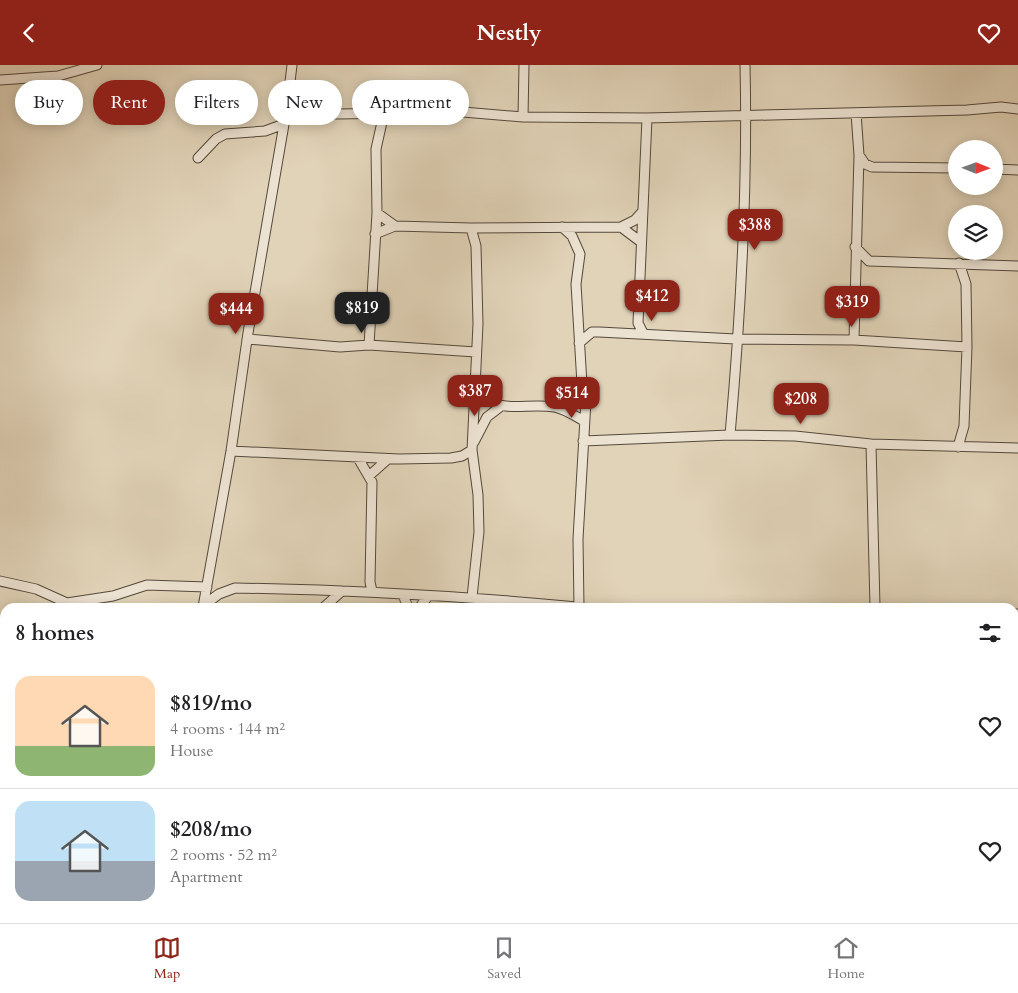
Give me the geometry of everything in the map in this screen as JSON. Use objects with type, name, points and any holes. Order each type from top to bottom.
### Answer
[{"type":"street","points":[[0,80],[58,76],[97,65]]},
{"type":"street","points":[[290,80],[292,65]]},
{"type":"street","points":[[523,117],[524,65]]},
{"type":"street","points":[[730,435],[735,388],[736,339],[741,295],[746,190],[745,65]]},
{"type":"street","points":[[469,112],[523,117],[648,118],[1001,107],[1018,109]]},
{"type":"street","points":[[854,340],[858,155],[856,113]]},
{"type":"street","points":[[643,333],[638,323],[648,118]]},
{"type":"street","points":[[198,158],[216,139],[225,134],[265,131],[281,125]]},
{"type":"street","points":[[204,603],[284,125]]},
{"type":"street","points":[[368,345],[377,213],[376,149],[381,125]]},
{"type":"street","points":[[858,155],[865,164],[872,167],[948,168]]},
{"type":"street","points":[[1003,169],[1018,169]]},
{"type":"street","points":[[375,234],[395,226],[471,229],[621,227],[635,220],[643,211]]},
{"type":"street","points":[[377,213],[395,226]]},
{"type":"street","points":[[562,227],[572,236],[580,254],[576,284],[578,343],[586,401],[578,539],[578,603]]},
{"type":"street","points":[[577,245],[585,227]]},
{"type":"street","points":[[621,227],[641,242]]},
{"type":"street","points":[[471,229],[476,246],[476,392],[472,448],[478,495],[479,532],[472,597]]},
{"type":"street","points":[[855,247],[869,261],[1018,265]]},
{"type":"street","points":[[958,447],[964,425],[967,347],[966,284],[959,263]]},
{"type":"street","points":[[578,343],[592,332],[736,339],[854,340],[967,347]]},
{"type":"street","points":[[247,339],[340,347],[368,345],[476,352]]},
{"type":"street","points":[[476,392],[489,403],[500,407],[556,407],[584,421]]},
{"type":"street","points":[[231,451],[388,459],[462,457],[472,448],[487,417],[500,407]]},
{"type":"street","points":[[583,441],[730,435],[794,436],[871,444],[1018,447]]},
{"type":"street","points":[[871,444],[875,603]]},
{"type":"street","points":[[358,458],[370,475],[373,493],[370,582],[372,591]]},
{"type":"street","points":[[370,475],[388,459]]},
{"type":"street","points":[[0,581],[36,589],[65,603]]},
{"type":"street","points":[[78,603],[147,585],[207,587]]},
{"type":"street","points":[[208,603],[219,594],[235,588],[372,591],[404,595],[472,597],[536,603]]},
{"type":"street","points":[[328,603],[342,591]]},
{"type":"street","points":[[404,595],[407,603]]},
{"type":"street","points":[[423,603],[428,596]]}]
